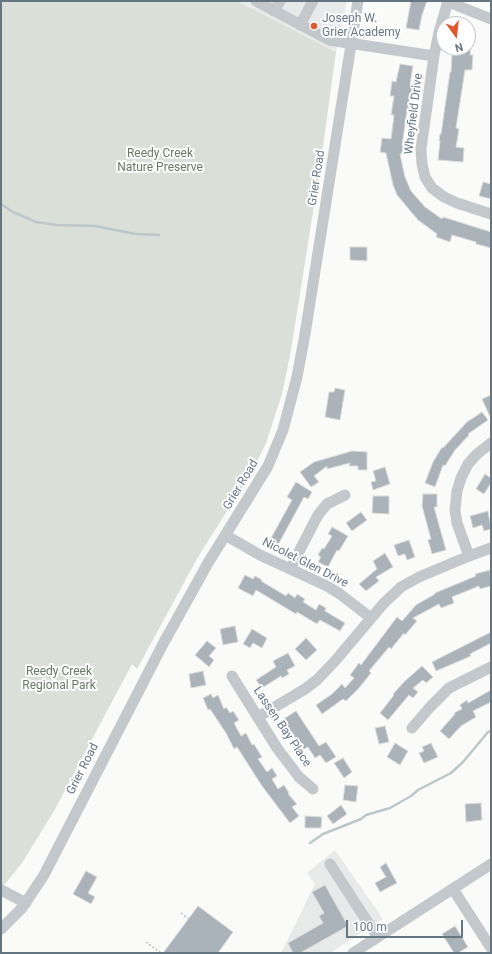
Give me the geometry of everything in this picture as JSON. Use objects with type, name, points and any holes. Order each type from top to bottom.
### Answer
[{"type":"street","points":[[256,1],[329,40],[434,56]]},
{"type":"street","points":[[274,11],[280,1]]},
{"type":"street","points":[[300,25],[313,1]]},
{"type":"street","name":"Grier Road","points":[[1,930],[26,903],[44,875],[163,644],[208,563],[268,466],[283,430],[292,401],[306,334],[358,1]]},
{"type":"street","points":[[448,2],[491,19]]},
{"type":"street","name":"Wheyfield Drive","points":[[448,2],[434,56],[421,149],[422,164],[425,176],[432,188],[444,197],[457,203],[491,214]]},
{"type":"street","points":[[469,556],[457,523],[455,510],[457,491],[461,478],[468,464],[477,454],[491,443]]},
{"type":"street","points":[[290,569],[318,516],[327,504],[345,495]]},
{"type":"street","name":"Nicolet Glen Drive","points":[[225,535],[260,555],[326,586],[340,594],[371,618]]},
{"type":"street","points":[[258,717],[305,689],[317,680],[384,603],[401,587],[419,577],[491,548]]},
{"type":"street","points":[[412,728],[449,688],[491,668]]},
{"type":"street","name":"Lassen Bay Place","points":[[232,676],[277,748],[298,777],[313,789]]},
{"type":"street","points":[[330,864],[360,912],[378,937]]},
{"type":"street","points":[[353,953],[491,864]]},
{"type":"street","points":[[453,888],[491,948]]},
{"type":"street","points":[[1,890],[26,903]]},
{"type":"path","points":[[181,912],[188,919]]},
{"type":"path","points":[[146,942],[161,953]]},
{"type":"shaded area","name":"Joseph W. Grier Academy","points":[[237,1],[347,1],[336,52]]},
{"type":"shaded area","points":[[335,850],[383,919],[330,953],[281,953],[315,884],[307,873]]},
{"type":"green space","name":"Reedy Creek Nature Preserve","points":[[1,1],[237,1],[336,52],[320,168],[291,350],[282,394],[266,443],[253,470],[198,557],[137,669],[132,664],[54,811],[22,863],[1,889]]},
{"type":"building","points":[[411,1],[427,1],[419,30],[406,28]]},
{"type":"building","points":[[452,56],[473,56],[472,70],[465,70],[456,128],[459,129],[456,147],[464,148],[463,162],[438,160],[440,134],[451,72]]},
{"type":"building","points":[[400,64],[413,66],[410,84],[413,85],[406,117],[402,146],[404,146],[403,154],[400,154],[405,177],[411,191],[425,207],[442,219],[443,217],[491,232],[491,248],[452,235],[450,242],[436,237],[437,234],[418,220],[397,195],[393,185],[386,153],[380,152],[382,138],[391,139],[394,115],[391,115],[394,96],[390,96],[392,81],[396,82]]},
{"type":"building","points":[[483,182],[491,184],[491,199],[479,196]]},
{"type":"building","points":[[350,247],[367,247],[367,261],[350,260]]},
{"type":"building","points":[[335,388],[345,390],[340,420],[325,417],[329,392],[334,392]]},
{"type":"building","points":[[491,395],[491,419],[482,399]]},
{"type":"building","points":[[482,412],[488,420],[468,434],[469,435],[455,450],[445,466],[443,465],[435,487],[425,483],[433,462],[442,447],[443,448],[467,422]]},
{"type":"building","points":[[352,451],[367,452],[367,470],[358,470],[358,466],[349,466],[350,463],[327,469],[327,466],[314,476],[319,482],[311,487],[300,472],[314,462]]},
{"type":"building","points":[[385,467],[390,484],[373,490],[371,482],[376,481],[373,471]]},
{"type":"building","points":[[485,474],[491,478],[491,483],[484,494],[476,489]]},
{"type":"building","points":[[296,482],[312,492],[308,499],[304,497],[278,545],[270,540],[292,500],[287,497]]},
{"type":"building","points":[[423,494],[437,494],[437,507],[434,507],[446,550],[432,554],[428,540],[431,539],[422,506]]},
{"type":"building","points":[[373,496],[389,496],[389,514],[372,513]]},
{"type":"building","points":[[488,511],[491,529],[484,531],[482,525],[473,528],[470,516]]},
{"type":"building","points":[[361,512],[367,520],[352,531],[346,523]]},
{"type":"building","points":[[332,527],[348,536],[339,551],[337,550],[328,567],[318,562],[321,557],[318,555],[322,548],[324,549],[332,536],[328,534]]},
{"type":"building","points":[[409,540],[415,557],[407,560],[405,554],[398,556],[394,545]]},
{"type":"building","points":[[385,553],[393,567],[376,577],[379,581],[366,591],[359,584],[377,569],[373,561]]},
{"type":"building","points":[[490,570],[491,586],[480,589],[479,586],[452,597],[454,603],[441,608],[439,604],[413,618],[417,621],[405,635],[404,633],[391,649],[389,647],[369,671],[371,673],[359,688],[346,701],[343,699],[322,714],[316,705],[332,694],[342,684],[345,688],[354,678],[350,675],[359,663],[361,665],[397,617],[402,621],[416,605],[435,593],[476,576],[475,574]]},
{"type":"building","points":[[245,575],[253,579],[255,576],[286,596],[288,593],[295,598],[297,594],[305,599],[303,602],[316,610],[319,604],[326,608],[325,611],[345,623],[340,631],[320,620],[317,624],[297,612],[296,614],[256,590],[253,596],[238,588]]},
{"type":"building","points":[[235,626],[238,642],[223,645],[220,629]]},
{"type":"building","points":[[252,629],[267,638],[262,648],[253,643],[250,648],[243,644]]},
{"type":"building","points":[[491,632],[491,643],[470,654],[471,656],[436,671],[432,662]]},
{"type":"building","points":[[306,638],[317,650],[306,660],[295,649]]},
{"type":"building","points":[[207,641],[216,648],[209,656],[214,660],[209,667],[195,655]]},
{"type":"building","points":[[288,653],[295,666],[287,670],[289,674],[282,678],[281,676],[262,688],[256,680],[276,667],[273,661]]},
{"type":"building","points":[[422,666],[433,677],[426,683],[423,680],[413,688],[418,692],[413,698],[409,695],[388,720],[380,713],[394,695],[393,694]]},
{"type":"building","points":[[203,671],[206,685],[191,688],[189,674]]},
{"type":"building","points":[[491,690],[491,702],[473,711],[476,717],[461,726],[449,739],[440,731],[455,714],[454,713],[462,709],[460,705],[467,700],[468,703]]},
{"type":"building","points":[[211,694],[213,698],[218,695],[224,709],[226,707],[230,713],[233,711],[239,720],[234,723],[241,736],[246,733],[252,745],[254,744],[262,757],[258,759],[267,772],[272,768],[277,776],[272,779],[278,789],[284,785],[289,793],[288,794],[297,804],[292,807],[299,816],[290,823],[262,786],[237,747],[234,749],[226,733],[210,709],[208,710],[203,698]]},
{"type":"building","points":[[296,711],[319,746],[326,742],[336,757],[326,763],[320,755],[315,758],[308,747],[302,750],[292,732],[290,733],[282,720]]},
{"type":"building","points":[[385,726],[389,742],[379,744],[375,728]]},
{"type":"building","points":[[395,743],[408,751],[400,765],[387,757]]},
{"type":"building","points":[[431,743],[438,757],[424,763],[419,753],[424,751],[422,747]]},
{"type":"building","points":[[343,758],[352,772],[344,778],[334,763]]},
{"type":"building","points":[[345,785],[358,786],[356,802],[343,800]]},
{"type":"building","points":[[481,803],[482,820],[466,822],[465,804]]},
{"type":"building","points":[[341,805],[347,814],[333,824],[327,816]]},
{"type":"building","points":[[305,816],[322,817],[321,828],[305,828]]},
{"type":"building","points":[[386,863],[397,883],[380,892],[375,883],[386,877],[380,867]]},
{"type":"building","points":[[86,871],[97,877],[88,893],[95,897],[91,904],[73,894]]},
{"type":"building","points":[[325,885],[348,926],[300,953],[293,953],[288,943],[323,923],[319,916],[324,913],[312,892]]},
{"type":"building","points":[[198,906],[233,932],[218,953],[163,953]]},
{"type":"building","points":[[455,926],[468,947],[458,953],[454,953],[442,934]]},
{"type":"waterway","points":[[1,204],[13,212],[36,222],[57,225],[95,226],[136,234],[159,235]]},
{"type":"waterway","points":[[310,843],[323,834],[361,819],[366,815],[390,808],[411,796],[418,790],[451,773],[463,762],[488,732],[491,731]]},
{"type":"place","name":"Joseph W. Grier Academy","points":[[314,26]]},
{"type":"park label","name":"Reedy Creek Regional Park","points":[[59,679]]}]
